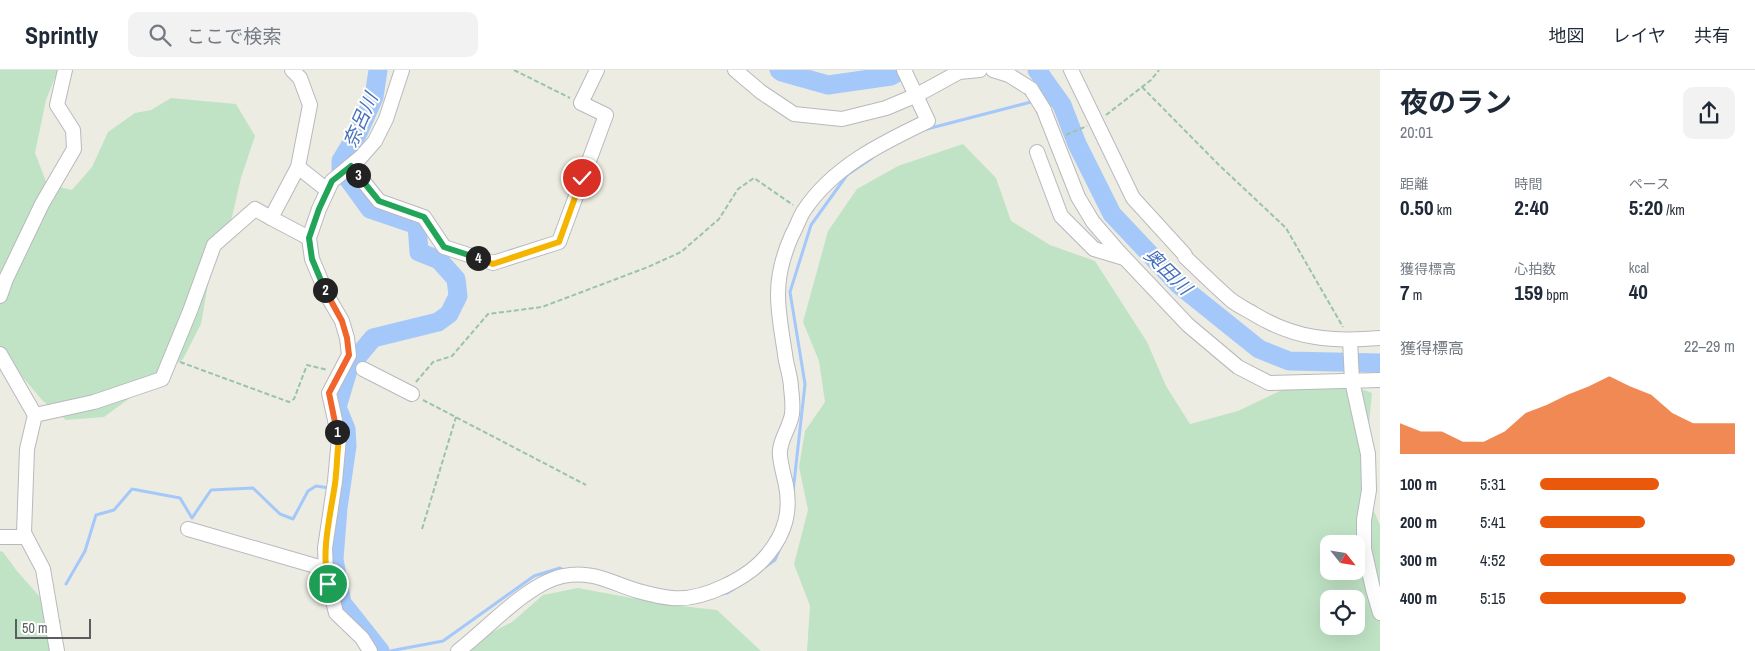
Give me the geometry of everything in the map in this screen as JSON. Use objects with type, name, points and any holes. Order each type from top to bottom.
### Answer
[{"type":"street","points":[[0,296],[6,279],[42,204],[74,149],[73,130],[57,106],[65,70]]},
{"type":"street","points":[[271,218],[298,167],[310,105],[300,78],[292,70]]},
{"type":"street","points":[[370,651],[362,638],[336,613],[326,569],[325,548],[339,438],[329,393],[349,355],[342,321],[328,297],[312,259],[309,238],[330,186],[375,141],[386,120],[402,70]]},
{"type":"street","points":[[349,168],[379,201],[424,217],[444,247],[493,264],[559,242],[606,115],[581,103],[597,70]]},
{"type":"street","points":[[735,70],[761,92],[794,114],[842,119],[886,108],[915,91],[959,72],[980,70]]},
{"type":"street","points":[[458,651],[514,604],[548,580],[564,575],[584,574],[604,578],[638,591],[674,598],[701,595],[726,585],[750,571],[768,555],[783,533],[788,507],[787,488],[779,453],[792,415],[792,386],[780,322],[778,293],[779,278],[786,248],[803,212],[830,180],[850,164],[890,139],[928,121],[904,70]]},
{"type":"street","points":[[993,70],[1009,75],[1032,89],[1044,110],[1042,108],[1078,197],[1093,222],[1124,258],[1188,325],[1238,367],[1269,384],[1380,380]]},
{"type":"street","points":[[1071,70],[1133,198],[1185,257],[1232,301],[1270,324],[1286,331],[1320,338],[1350,340],[1380,338]]},
{"type":"street","points":[[1037,152],[1061,216],[1094,250],[1124,258]]},
{"type":"street","points":[[298,167],[330,186]]},
{"type":"street","points":[[35,415],[94,402],[162,378],[190,311],[214,244],[255,208],[309,238]]},
{"type":"street","points":[[1350,340],[1352,381],[1368,454],[1369,490],[1364,520],[1364,549],[1380,613]]},
{"type":"street","points":[[0,354],[35,415],[27,449],[24,533],[43,569],[57,651]]},
{"type":"street","points":[[363,369],[412,394]]},
{"type":"street","points":[[188,529],[326,569]]},
{"type":"street","points":[[0,537],[26,537]]},
{"type":"path","points":[[514,70],[581,103]]},
{"type":"path","points":[[1055,140],[1097,122],[1151,80],[1159,70]]},
{"type":"path","points":[[1142,87],[1219,165],[1286,228],[1350,340]]},
{"type":"path","points":[[586,485],[412,394],[417,379],[433,362],[452,356],[488,314],[542,307],[648,267],[682,252],[719,219],[738,189],[754,178],[803,212]]},
{"type":"path","points":[[170,358],[289,402],[294,399],[307,365],[340,373]]},
{"type":"path","points":[[422,529],[456,417]]},
{"type":"green space","points":[[0,70],[58,70],[46,100],[35,153],[47,184],[72,190],[92,167],[108,132],[135,113],[151,110],[171,98],[236,104],[255,136],[241,178],[231,221],[209,278],[201,324],[183,359],[104,417],[66,420],[42,400],[0,348]]},
{"type":"green space","points":[[963,144],[996,178],[1011,221],[1050,245],[1095,261],[1147,342],[1166,386],[1190,424],[1238,411],[1280,391],[1327,376],[1372,393],[1363,487],[1380,525],[1380,651],[807,651],[810,606],[794,564],[808,510],[799,467],[805,431],[825,402],[819,361],[803,322],[828,231],[857,189],[898,166]]},
{"type":"green space","points":[[0,551],[3,552],[17,571],[61,621],[53,651],[0,651]]},
{"type":"green space","points":[[578,588],[664,604],[717,610],[761,651],[470,651],[479,639],[512,622],[543,595]]},
{"type":"waterway","name":"奈呂川","points":[[378,70],[374,97],[359,131],[341,161],[341,169],[370,209],[417,225],[419,252],[439,260],[456,279],[458,296],[449,314],[438,322],[373,338],[349,367],[337,407],[346,429],[347,446],[338,508],[334,559],[342,603],[380,651]]},
{"type":"waterway","name":"奥田川","points":[[779,70],[828,85],[891,76],[902,70]]},
{"type":"waterway","name":"奥田川","points":[[1037,70],[1062,105],[1077,144],[1112,214],[1178,284],[1259,349],[1289,361],[1380,363]]},
{"type":"waterway","points":[[1041,100],[1055,96]]},
{"type":"waterway","points":[[923,130],[1035,101]]},
{"type":"waterway","points":[[793,492],[805,384],[790,292],[811,225],[847,175],[872,158]]},
{"type":"waterway","points":[[66,584],[85,551],[96,515],[114,510],[132,489],[180,498],[192,518],[211,490],[253,488],[280,514],[293,519],[308,491],[316,486],[329,488]]},
{"type":"waterway","points":[[762,569],[775,560],[781,546]]},
{"type":"waterway","points":[[390,651],[443,641],[534,576],[560,568],[566,571]]},
{"type":"waterway","points":[[722,594],[734,589]]},
{"type":"route","points":[[328,584],[325,548],[339,438],[329,393],[349,355],[342,321],[328,297],[312,259],[309,238],[319,209],[332,181],[351,166],[379,201],[424,217],[444,247],[493,264],[559,242],[582,178]]}]
